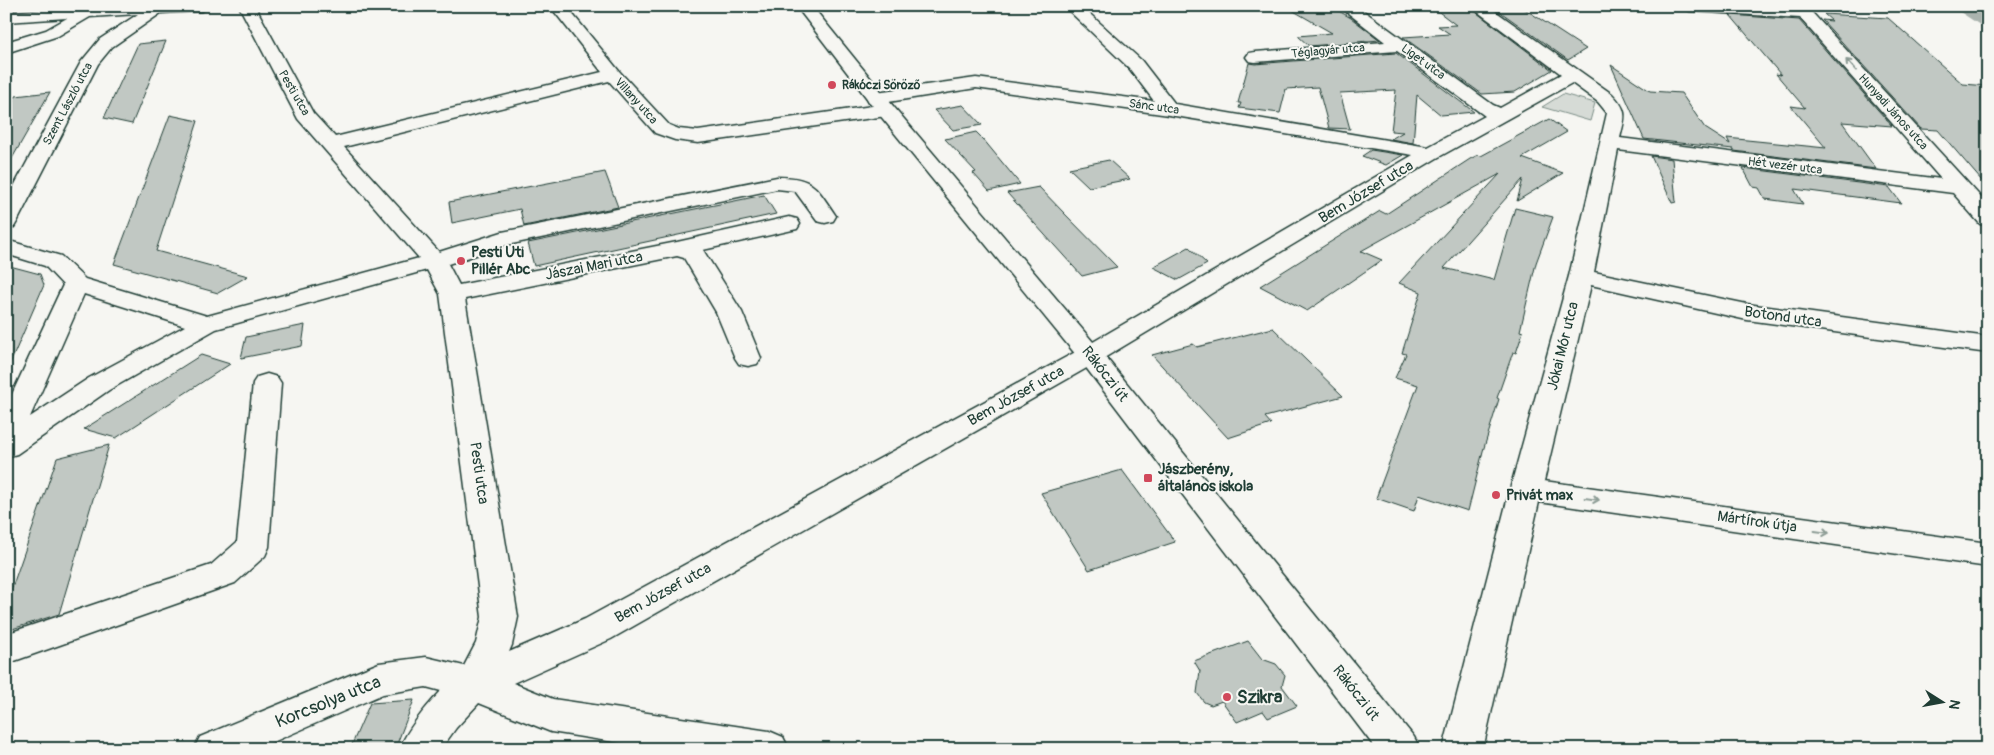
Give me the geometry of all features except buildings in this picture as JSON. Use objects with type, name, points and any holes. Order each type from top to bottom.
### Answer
[{"type":"street","points":[[6,17],[201,6]]},
{"type":"street","name":"Pesti utca","points":[[247,6],[306,115],[434,261],[452,294],[500,617],[494,645],[474,684]]},
{"type":"street","points":[[558,6],[613,75]]},
{"type":"street","name":"Rákóczi út","points":[[804,6],[881,104],[1090,355],[1400,749]]},
{"type":"street","name":"Liget utca","points":[[1347,6],[1486,108],[1500,115]]},
{"type":"street","name":"Jókai Mór utca","points":[[1463,749],[1526,489],[1581,276],[1616,113],[1613,106],[1576,77],[1478,6]]},
{"type":"street","points":[[1690,6],[1800,10]]},
{"type":"street","points":[[1078,7],[1135,64],[1169,109]]},
{"type":"street","name":"Szent László utca","points":[[6,222],[90,62],[106,43],[156,9]]},
{"type":"street","name":"Hunyadi János utca","points":[[1800,10],[1988,219]]},
{"type":"street","points":[[6,48],[52,33],[90,12]]},
{"type":"street","name":"Téglagyár utca","points":[[1255,57],[1400,46]]},
{"type":"street","name":"Villany utca","points":[[331,144],[613,75],[662,129],[682,136],[698,137],[881,104]]},
{"type":"street","name":"Bem József utca","points":[[474,684],[598,629],[1090,355],[1430,154],[1568,78],[1576,77]]},
{"type":"street","name":"Sánc utca","points":[[881,104],[964,84],[976,83],[1169,109],[1418,150],[1430,154]]},
{"type":"street","name":"Hét vezér utca","points":[[1609,143],[1961,188]]},
{"type":"street","points":[[6,448],[99,384],[207,324],[434,261],[502,238],[777,183],[792,183],[803,186],[825,216]]},
{"type":"street","name":"Jászai Mari utca","points":[[452,294],[677,249],[789,224]]},
{"type":"street","points":[[6,246],[53,261],[76,284],[207,324]]},
{"type":"street","points":[[677,249],[693,253],[729,312],[748,358]]},
{"type":"street","name":"Botond utca","points":[[1581,276],[1746,312],[1988,345]]},
{"type":"street","points":[[6,439],[76,284]]},
{"type":"street","points":[[6,649],[224,574],[253,548],[267,383]]},
{"type":"street","name":"Mártírok útja","points":[[1526,489],[1988,555]]},
{"type":"street","name":"Korcsolya utca","points":[[214,749],[379,679],[426,672],[474,684],[551,715],[769,749]]},
{"type":"street","points":[[419,749],[442,716],[474,684]]},
{"type":"shaded area","points":[[1563,94],[1595,103],[1590,121],[1542,107]]},
{"type":"waterway","points":[[1958,6],[1988,24]]},
{"type":"place","name":"Rákóczi Söröző","points":[[832,85]]},
{"type":"place","name":"Pesti Uti Pillér Abc","points":[[461,261]]},
{"type":"place","name":"Jászberény, általános iskola","points":[[1148,478]]},
{"type":"place","name":"Privát max","points":[[1496,495]]},
{"type":"place","name":"Szikra","points":[[1227,697]]}]
